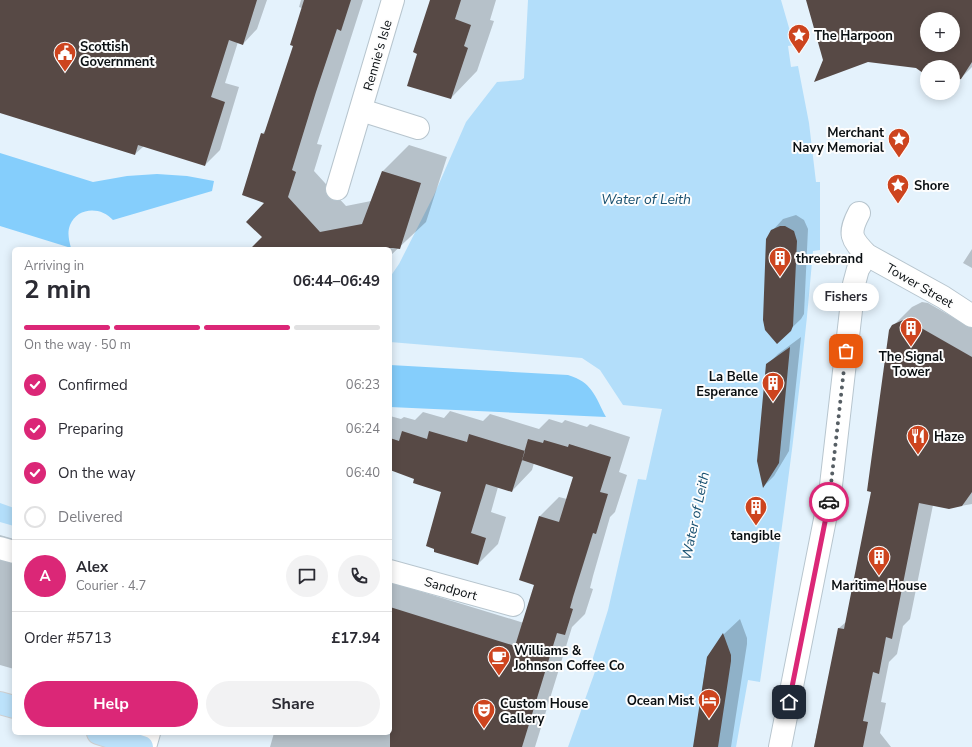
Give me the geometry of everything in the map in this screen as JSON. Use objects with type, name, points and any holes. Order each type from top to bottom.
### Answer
[{"type":"main road","points":[[0,703],[12,706]]},
{"type":"main road","points":[[104,735],[143,747]]},
{"type":"street","name":"Rennie's Isle","points":[[337,189],[393,0]]},
{"type":"street","points":[[360,110],[418,128]]},
{"type":"street","points":[[780,747],[830,494],[854,284],[858,269],[867,255],[854,243],[852,235],[853,225],[859,213]]},
{"type":"street","name":"Tower Street","points":[[867,255],[943,297],[972,316]]},
{"type":"street","points":[[0,548],[12,551]]},
{"type":"street","name":"Sandport","points":[[392,572],[513,605]]},
{"type":"street","points":[[143,747],[148,735]]},
{"type":"shaded area","points":[[0,153],[93,182],[127,176],[157,174],[187,176],[214,181],[212,191],[113,220],[102,212],[90,210],[84,212],[73,219],[70,225],[68,234],[71,247],[0,226]]},
{"type":"shaded area","points":[[392,365],[568,375],[576,378],[588,386],[606,417],[392,407]]},
{"type":"water","name":"Water of Leith","points":[[528,0],[781,0],[794,45],[788,46],[791,67],[798,66],[809,123],[816,182],[820,182],[820,250],[813,251],[783,520],[760,682],[748,680],[736,747],[568,747],[597,666],[592,661],[608,610],[638,479],[646,480],[662,409],[623,405],[600,370],[582,358],[392,342],[392,274],[399,264],[434,195],[466,122],[497,82],[521,80],[524,78]]},
{"type":"water","points":[[0,503],[12,507],[12,525],[0,522]]},
{"type":"building","name":"Scottish Government","points":[[0,0],[257,0],[243,45],[229,40],[211,97],[225,102],[205,166],[138,145],[135,155],[0,113]]},
{"type":"building","points":[[304,0],[351,0],[341,31],[337,29],[316,92],[292,170],[296,172],[288,197],[320,232],[362,224],[382,171],[421,183],[400,249],[392,247],[252,247],[262,237],[246,222],[264,203],[242,195],[261,133],[264,134],[293,46],[290,45]]},
{"type":"building","points":[[430,0],[461,0],[455,19],[471,25],[464,46],[468,48],[451,99],[407,86],[417,54],[413,52]]},
{"type":"building","points":[[806,0],[972,0],[972,62],[961,79],[960,60],[920,60],[920,71],[916,68],[868,62],[814,82],[823,60]]},
{"type":"building","name":"threebrand","points":[[780,226],[785,226],[794,231],[797,241],[793,326],[791,331],[777,344],[765,330],[763,320],[766,239],[771,230]]},
{"type":"building","points":[[903,320],[909,321],[972,357],[972,492],[962,506],[949,509],[919,503],[892,639],[886,637],[879,674],[873,672],[863,721],[868,722],[863,747],[814,747],[838,628],[844,629],[871,492],[867,491],[889,330],[892,325]]},
{"type":"building","name":"La Belle Esperance","points":[[790,347],[779,463],[763,488],[757,461],[766,364]]},
{"type":"building","points":[[402,431],[427,439],[429,431],[467,442],[469,434],[525,451],[512,492],[486,484],[471,533],[486,538],[478,565],[434,552],[434,549],[426,546],[441,492],[413,483],[414,479],[392,471],[392,439],[399,441]]},
{"type":"building","points":[[528,439],[543,443],[544,440],[568,447],[569,444],[611,457],[600,492],[608,494],[596,534],[593,533],[573,597],[570,608],[573,609],[565,635],[557,633],[522,747],[390,747],[390,735],[392,735],[392,608],[515,646],[534,585],[519,580],[539,516],[559,522],[573,477],[522,460]]},
{"type":"building","name":"Ocean Mist","points":[[723,633],[731,655],[731,661],[718,747],[693,747],[707,657]]},
{"type":"way so far","points":[[829,502],[846,351]]},
{"type":"place","name":"The Harpoon","points":[[799,54]]},
{"type":"place","name":"Scottish Government","points":[[65,72]]},
{"type":"place","name":"Merchant Navy Memorial","points":[[899,158]]},
{"type":"place","name":"Shore","points":[[898,204]]},
{"type":"place","name":"threebrand","points":[[780,278]]},
{"type":"place","name":"The Signal Tower","points":[[911,348]]},
{"type":"place","name":"Fishers","points":[[846,351]]},
{"type":"place","name":"La Belle Esperance","points":[[773,402]]},
{"type":"place","name":"Haze","points":[[918,456]]},
{"type":"place","name":"tangible","points":[[756,526]]},
{"type":"place","name":"Maritime House","points":[[879,576]]},
{"type":"place","name":"Williams & Johnson Coffee Co","points":[[499,676]]},
{"type":"place","name":"Ocean Mist","points":[[709,720]]},
{"type":"place","name":"Custom House Gallery","points":[[484,730]]},
{"type":"route","points":[[789,702],[829,502]]}]
